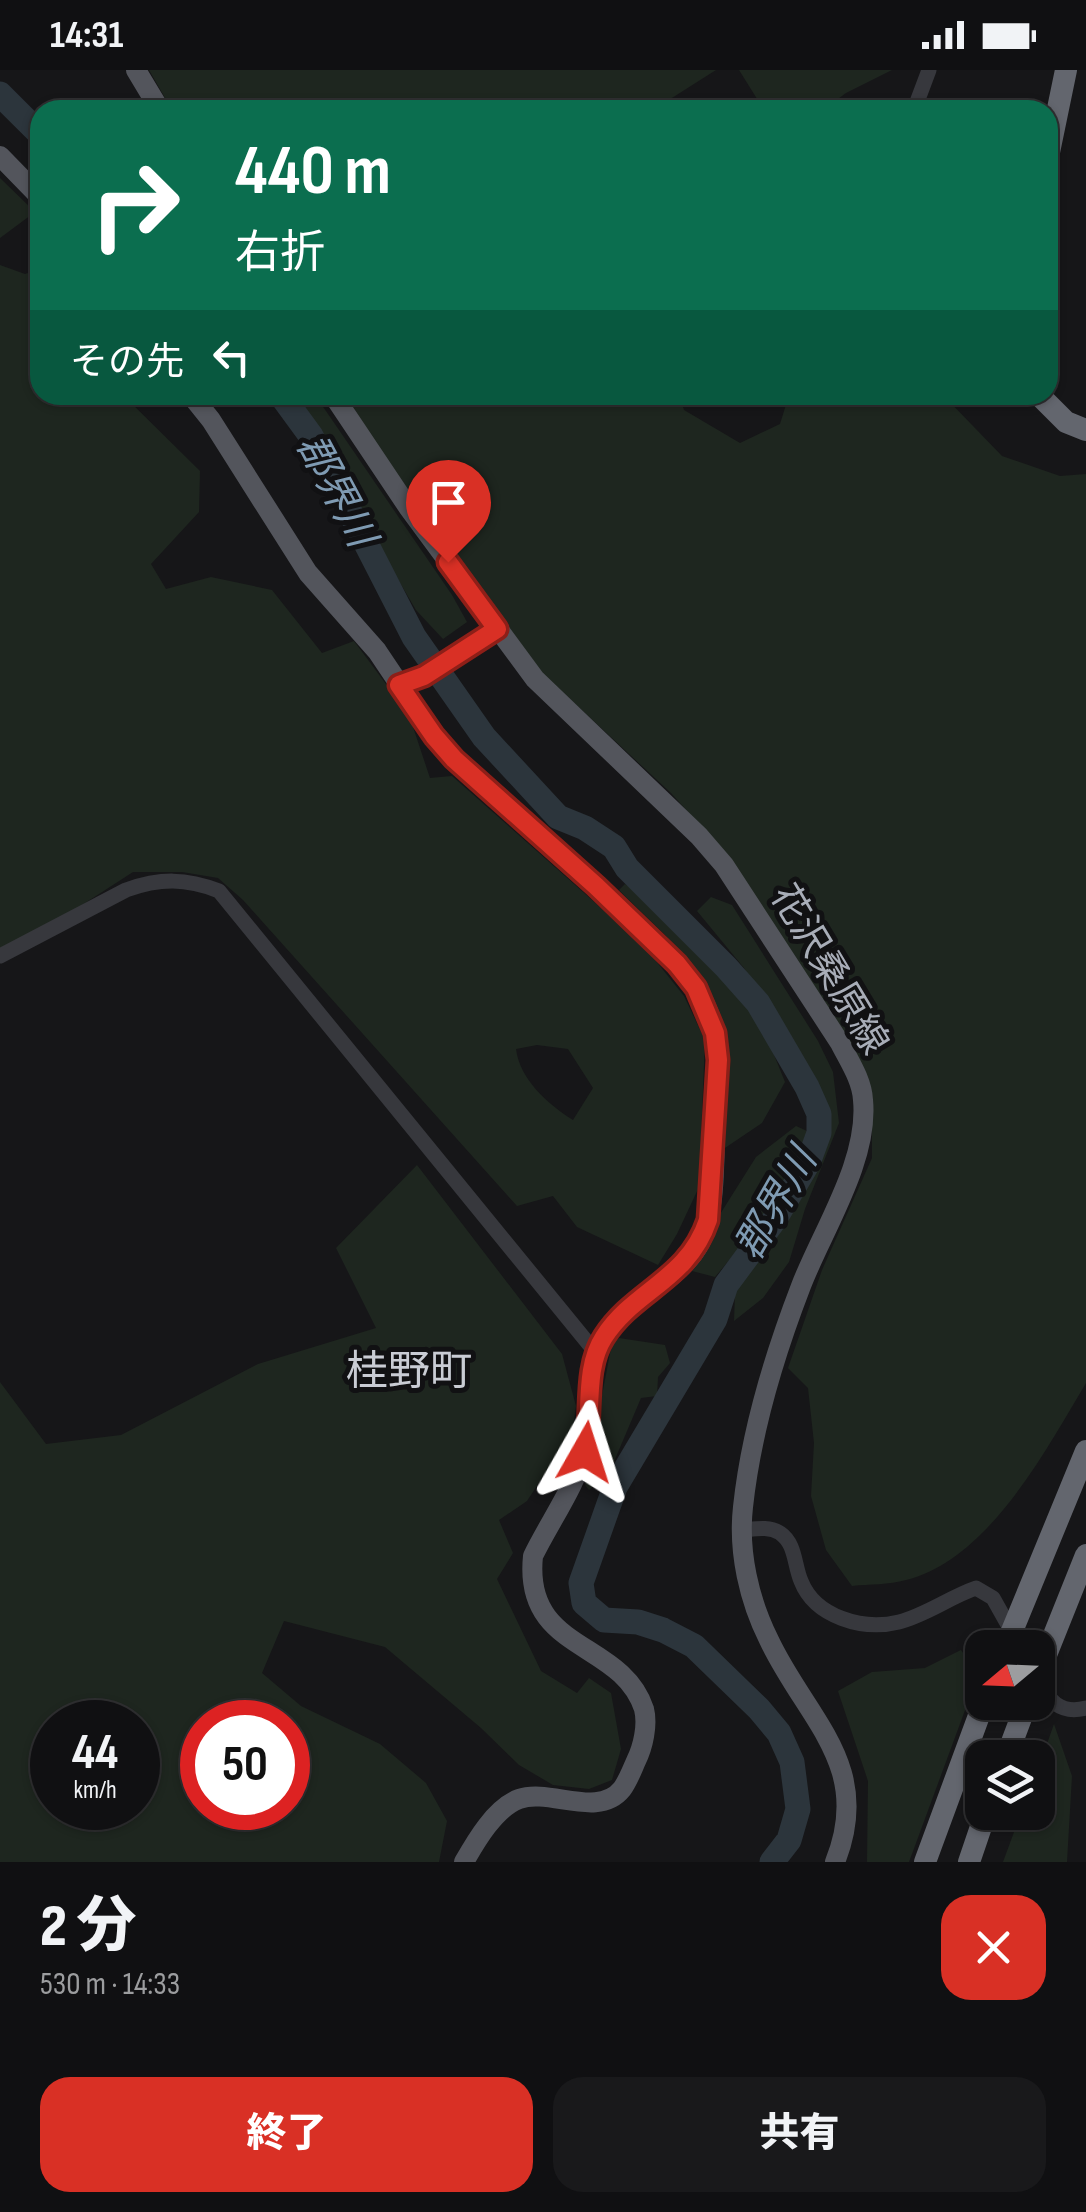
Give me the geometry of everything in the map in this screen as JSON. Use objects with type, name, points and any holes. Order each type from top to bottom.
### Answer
[{"type":"highway","points":[[1058,109],[1066,70]]},
{"type":"highway","points":[[1049,405],[1066,422],[1086,430]]},
{"type":"highway","points":[[1012,1630],[1086,1450]]},
{"type":"highway","points":[[1055,1634],[1086,1555]]},
{"type":"highway","points":[[926,1862],[977,1720]]},
{"type":"highway","points":[[968,1862],[980,1830]]},
{"type":"main road","points":[[136,70],[154,100]]},
{"type":"main road","points":[[0,156],[30,187]]},
{"type":"main road","points":[[198,405],[308,572],[377,651],[434,736],[454,759],[677,964],[696,988],[715,1033],[718,1060],[714,1146],[708,1220],[700,1243],[668,1279],[616,1322],[603,1338],[595,1357],[585,1452],[533,1556],[536,1592],[544,1616],[557,1630],[608,1664],[634,1690],[646,1723],[640,1754],[621,1790],[608,1800],[583,1802],[531,1796],[506,1806],[464,1862]]},
{"type":"main road","name":"花沢桑原線","points":[[339,405],[494,632],[535,679],[700,836],[724,866],[840,1044],[864,1099],[856,1153],[801,1284],[764,1400],[746,1477],[742,1530],[745,1570],[770,1642],[821,1721],[843,1773],[848,1805],[844,1841],[836,1862]]},
{"type":"street","points":[[918,100],[929,70]]},
{"type":"street","points":[[399,685],[424,676],[494,632]]},
{"type":"street","points":[[0,956],[147,882],[183,880],[219,892],[592,1348],[595,1357]]},
{"type":"street","points":[[742,1530],[771,1528],[783,1535],[791,1546],[810,1599],[836,1617],[878,1624],[898,1622],[976,1588],[993,1598],[1011,1630]]},
{"type":"street","points":[[1055,1705],[1086,1708]]},
{"type":"shaded area","points":[[149,70],[716,70],[669,100],[166,100]]},
{"type":"shaded area","points":[[739,70],[892,70],[837,100],[758,100]]},
{"type":"shaded area","points":[[0,178],[30,207],[30,216],[0,238]]},
{"type":"shaded area","points":[[0,265],[30,272],[30,405],[133,405],[200,471],[199,512],[151,564],[166,589],[211,577],[272,590],[322,653],[354,641],[409,715],[430,778],[452,776],[644,946],[684,996],[705,1040],[699,1187],[658,1265],[577,1227],[553,1196],[517,1206],[243,900],[218,878],[182,872],[133,872],[0,958]],"holes":[[[537,1045],[568,1049],[593,1088],[573,1120],[537,1090],[523,1071],[516,1049]]]},
{"type":"shaded area","points":[[296,405],[322,405],[467,622],[443,639],[416,610]]},
{"type":"shaded area","points":[[352,405],[682,405],[684,410],[740,443],[780,424],[786,405],[953,405],[1002,456],[1060,476],[1086,474],[1086,1383],[1012,1499],[988,1527],[936,1569],[899,1582],[852,1586],[826,1550],[811,1496],[814,1443],[808,1388],[788,1368],[822,1270],[872,1158],[872,1102],[728,857],[671,793],[543,674],[384,457]]},
{"type":"shaded area","points":[[625,884],[653,903],[758,1015],[785,1082],[762,1123],[722,1150],[725,1053],[716,1005],[680,951],[619,890]]},
{"type":"shaded area","points":[[711,897],[732,905],[818,1041],[833,1072],[839,1123],[789,1262],[763,1298],[734,1321],[735,1293],[804,1191],[826,1122],[820,1099],[744,968],[697,911]]},
{"type":"shaded area","points":[[796,1126],[807,1131],[781,1200],[750,1228],[741,1246],[715,1277],[692,1271],[710,1246],[717,1219],[756,1157]]},
{"type":"shaded area","points":[[417,1165],[562,1354],[576,1406],[568,1464],[552,1463],[527,1501],[499,1520],[513,1553],[497,1579],[541,1671],[577,1693],[589,1678],[611,1693],[621,1749],[612,1780],[589,1789],[553,1785],[519,1765],[385,1647],[284,1621],[262,1673],[294,1700],[180,1700],[180,1830],[310,1830],[310,1710],[380,1744],[426,1783],[447,1821],[439,1862],[0,1862],[0,1382],[46,1444],[121,1435],[258,1364],[376,1328],[336,1248]]},
{"type":"shaded area","points":[[619,1338],[665,1345],[670,1363],[658,1377],[657,1396],[641,1398],[610,1471],[589,1490],[585,1485],[598,1447],[599,1411],[612,1343]]},
{"type":"shaded area","points":[[961,1650],[965,1656],[965,1710],[909,1862],[867,1862],[868,1781],[838,1691],[872,1672],[925,1668]]},
{"type":"shaded area","points":[[1054,1724],[1072,1776],[1067,1862],[1003,1862],[1015,1830],[1055,1830],[1055,1740],[1048,1740]]},
{"type":"waterway","name":"郡界川","points":[[0,94],[30,124]]},
{"type":"waterway","name":"郡界川","points":[[288,405],[311,436],[414,637],[484,737],[558,817],[585,828],[614,847],[627,868],[758,1003],[819,1114],[819,1133],[808,1163],[775,1219],[726,1285],[715,1319],[615,1487],[581,1583],[584,1603],[604,1620],[638,1622],[694,1646],[779,1733],[792,1762],[798,1809],[789,1840],[772,1862]]},
{"type":"district","name":"桂野町","points":[[409,1370]]},
{"type":"route","points":[[448,562],[497,629],[424,676],[399,685],[454,759],[677,964],[696,988],[715,1033],[718,1060],[708,1220],[700,1243],[685,1261],[603,1338],[595,1357],[585,1452]]}]
